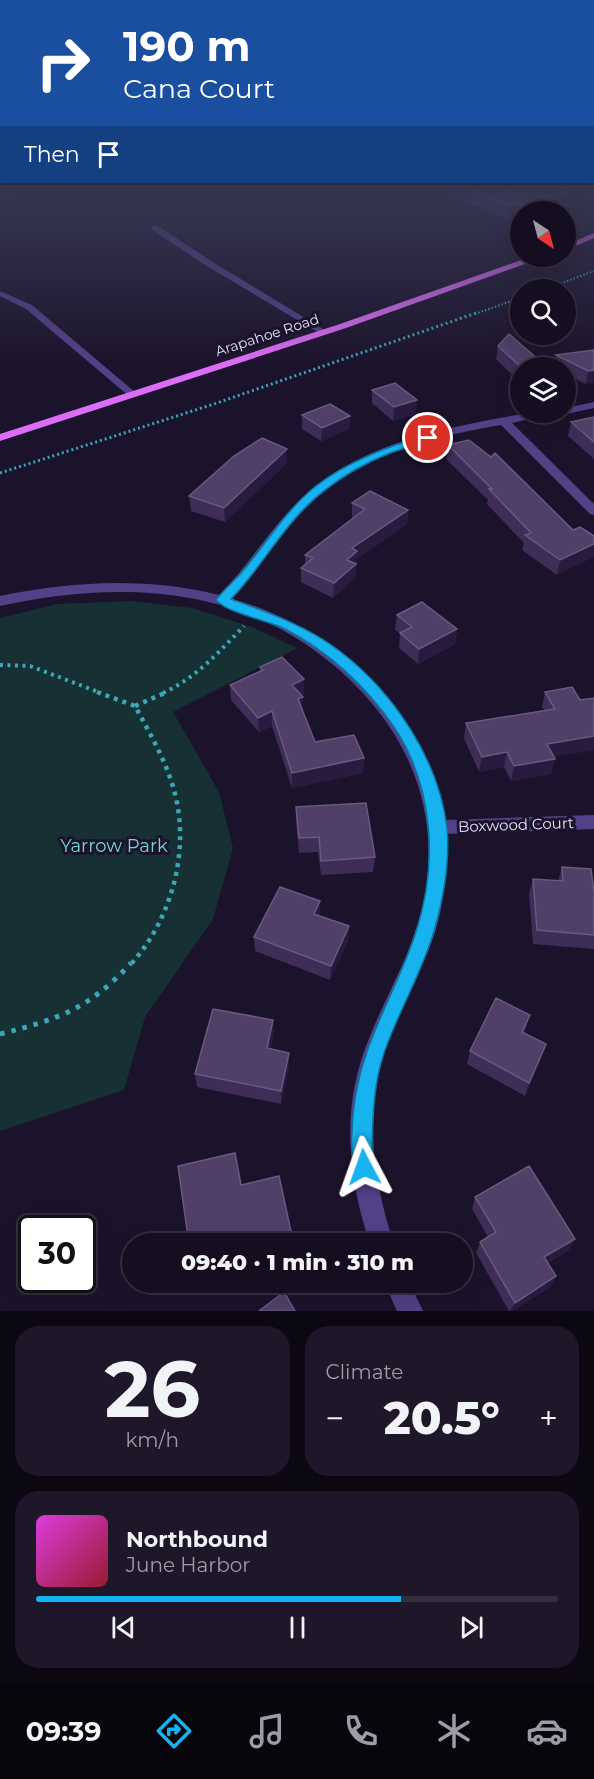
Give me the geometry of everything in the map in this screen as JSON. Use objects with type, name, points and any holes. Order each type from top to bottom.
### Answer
[{"type":"main road","name":"Arapahoe Road","points":[[0,438],[324,332],[511,267]]},
{"type":"street","points":[[576,409],[594,405]]},
{"type":"street","points":[[223,600],[244,578],[301,506],[320,488],[345,471],[384,452],[428,438],[510,421]]},
{"type":"street","points":[[506,422],[594,511]]},
{"type":"street","points":[[0,601],[78,588],[183,592],[223,600],[254,610],[288,626],[336,655],[366,683],[400,725],[425,773],[438,827],[438,871],[425,932],[374,1053],[365,1088],[361,1146],[369,1208],[378,1233]]},
{"type":"street","name":"Boxwood Court","points":[[438,827],[594,822]]},
{"type":"street","points":[[401,1293],[410,1311]]},
{"type":"lane","points":[[178,243],[324,332]]},
{"type":"lane","points":[[0,294],[29,307],[133,395]]},
{"type":"path","points":[[573,279],[594,271]]},
{"type":"path","points":[[0,473],[214,404],[510,301]]},
{"type":"path","points":[[135,706],[181,685],[204,667],[246,623],[254,610]]},
{"type":"path","points":[[0,665],[30,666],[135,706],[164,760],[178,807],[179,860],[166,912],[137,958],[93,999],[42,1024],[0,1034]]},
{"type":"green space","name":"Yarrow Park","points":[[132,601],[192,608],[252,627],[297,648],[173,712],[219,792],[233,848],[213,919],[145,1017],[124,1090],[0,1131],[0,618],[57,604]]},
{"type":"building","points":[[509,334],[510,345],[522,345],[535,357],[510,357],[498,346]]},
{"type":"building","points":[[594,350],[594,370],[588,371],[576,365],[576,357],[556,355]]},
{"type":"building","points":[[395,383],[417,400],[394,407],[372,390]]},
{"type":"building","points":[[330,404],[350,416],[322,428],[302,415]]},
{"type":"building","points":[[594,417],[594,442],[572,423],[576,423],[576,421]]},
{"type":"building","points":[[262,438],[287,449],[224,508],[189,496],[234,456]]},
{"type":"building","points":[[469,440],[491,457],[495,453],[573,530],[580,527],[594,536],[594,544],[560,560],[525,535],[531,533],[489,489],[492,489],[448,445]]},
{"type":"building","points":[[370,491],[408,510],[352,548],[357,551],[347,560],[356,564],[334,583],[301,568],[313,558],[305,555],[365,509],[352,503]]},
{"type":"building","points":[[422,602],[457,629],[419,649],[400,633],[412,627],[397,615]]},
{"type":"building","points":[[282,657],[304,679],[292,685],[303,697],[298,699],[315,742],[354,735],[364,758],[292,773],[272,711],[258,718],[230,685],[263,670],[260,667]]},
{"type":"building","points":[[572,687],[580,700],[594,698],[594,736],[547,744],[555,759],[514,766],[507,752],[482,757],[466,723],[555,709],[545,692]]},
{"type":"building","points":[[366,803],[375,857],[321,861],[319,837],[299,838],[296,807]]},
{"type":"building","points":[[562,867],[591,869],[594,893],[594,935],[537,930],[533,879],[563,881]]},
{"type":"building","points":[[280,887],[320,901],[314,914],[349,926],[331,966],[254,937]]},
{"type":"building","points":[[496,998],[530,1015],[522,1032],[546,1044],[529,1083],[470,1051]]},
{"type":"building","points":[[213,1009],[273,1020],[267,1048],[289,1053],[281,1091],[195,1074]]},
{"type":"building","points":[[235,1153],[241,1185],[279,1176],[291,1233],[187,1233],[178,1166]]},
{"type":"building","points":[[529,1166],[575,1239],[544,1257],[556,1276],[515,1303],[480,1242],[496,1232],[475,1197]]},
{"type":"building","points":[[285,1293],[295,1311],[259,1311]]},
{"type":"route","points":[[364,1167],[361,1146],[365,1088],[374,1053],[425,932],[438,871],[438,827],[425,773],[400,725],[366,683],[336,655],[288,626],[254,610],[223,600],[244,578],[301,506],[320,488],[345,471],[384,452],[428,438]]}]
